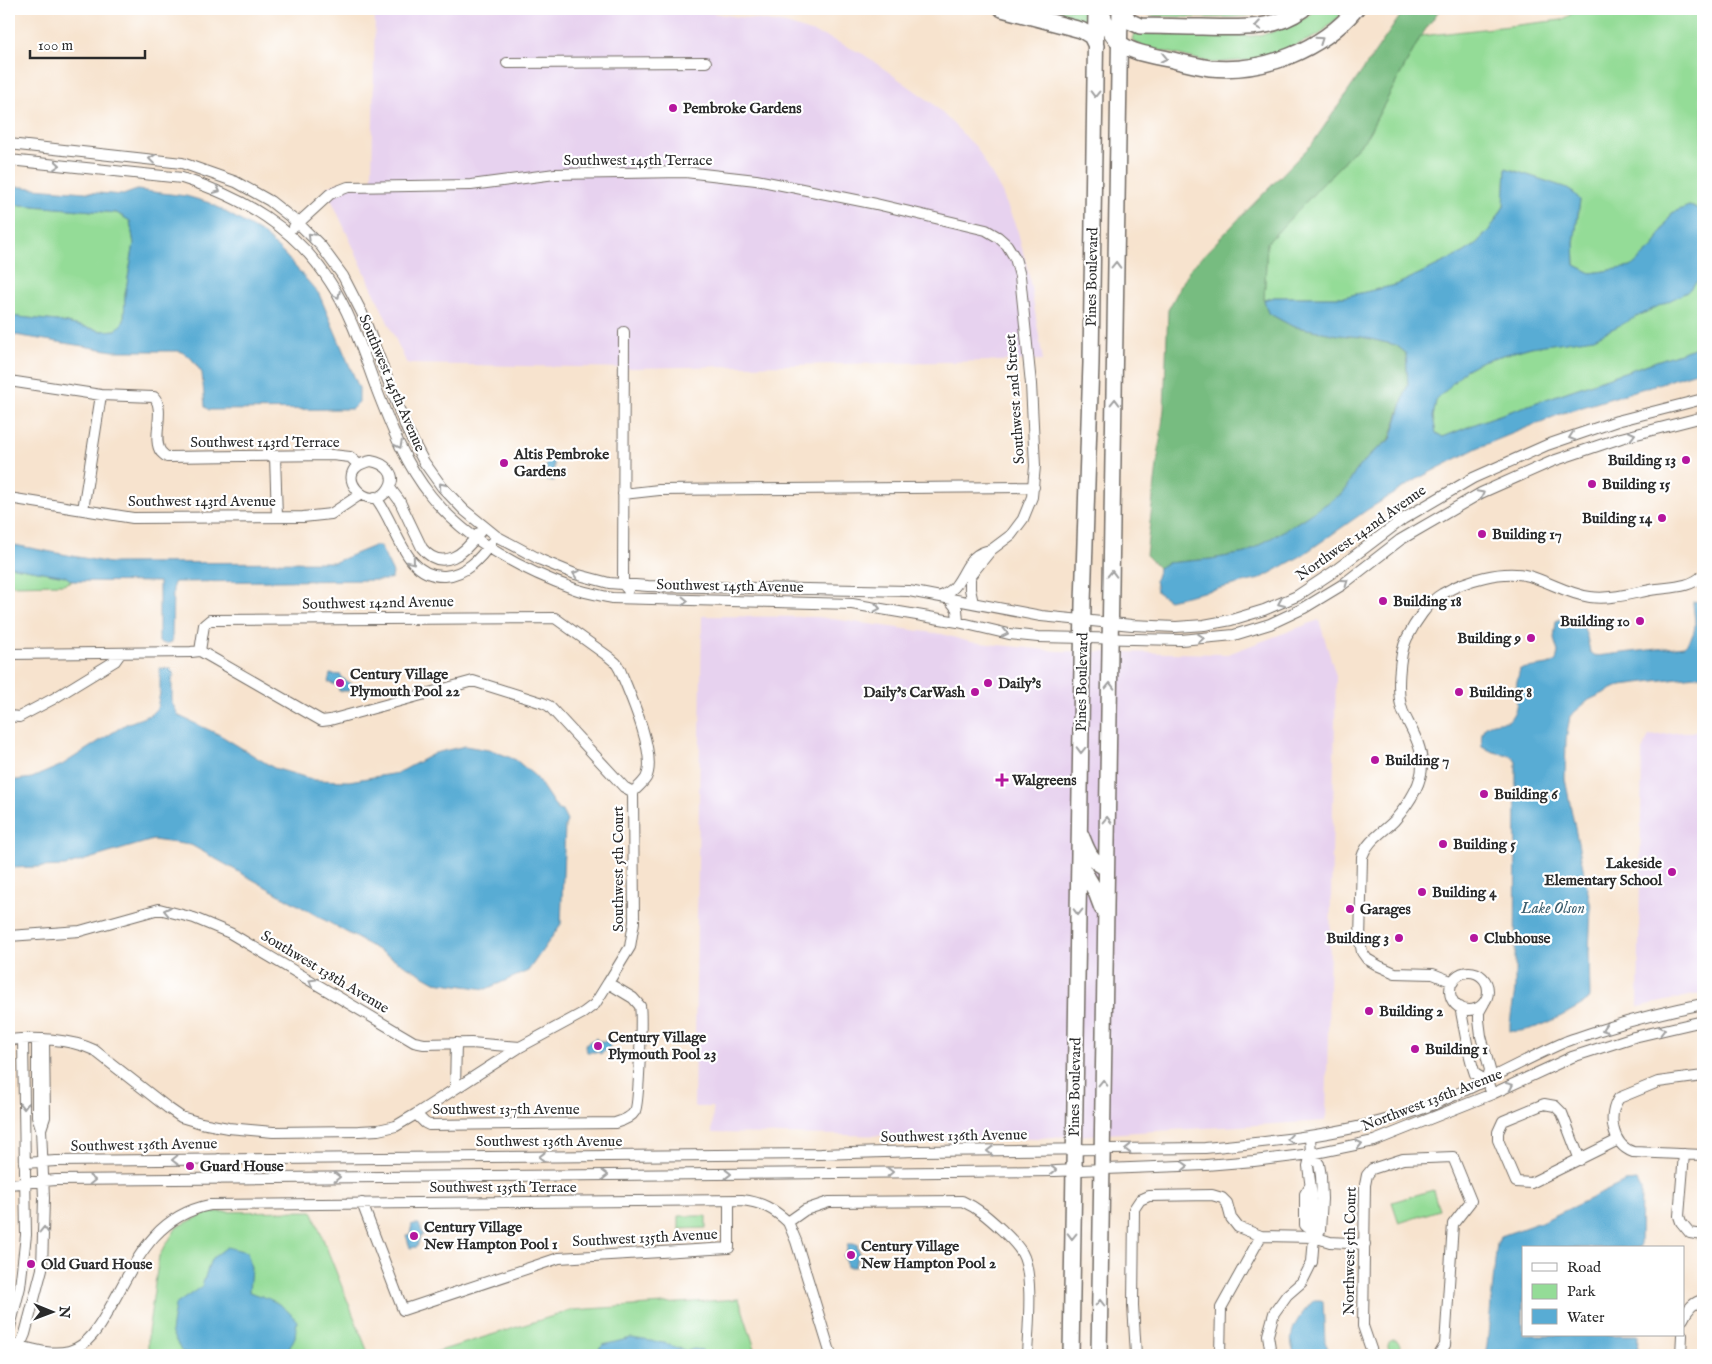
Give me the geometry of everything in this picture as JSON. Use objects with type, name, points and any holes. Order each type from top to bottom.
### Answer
[{"type":"highway","points":[[1002,9],[1081,30],[1091,36],[1096,46]]},
{"type":"highway","name":"Pines Boulevard","points":[[1071,1355],[1079,832],[1091,353],[1096,9]]},
{"type":"highway","points":[[1101,9],[1106,25],[1112,35],[1119,42],[1138,53],[1197,66],[1223,68],[1252,66],[1278,60],[1310,46],[1339,26],[1356,9]]},
{"type":"highway","points":[[1121,9],[1129,21],[1140,26],[1244,28],[1273,23],[1303,9]]},
{"type":"highway","name":"Pines Boulevard","points":[[1099,1355],[1121,9]]},
{"type":"highway","points":[[1079,832],[1095,863],[1106,868]]},
{"type":"highway","points":[[1079,863],[1096,892],[1105,917]]},
{"type":"street","points":[[507,63],[706,62]]},
{"type":"street","name":"Southwest 145th Avenue","points":[[9,144],[182,163],[236,182],[270,201],[298,223],[321,246],[343,276],[362,313],[407,430],[424,462],[442,487],[464,510],[496,536],[541,560],[597,581],[623,584],[909,591],[1041,616],[1083,620]]},
{"type":"street","name":"Southwest 145th Avenue","points":[[9,160],[182,178],[208,186],[236,198],[288,233],[310,255],[330,282],[350,320],[394,435],[412,469],[431,497],[455,521],[488,547],[538,574],[577,590],[612,598],[852,604],[958,622],[1009,634],[1038,638],[1083,639]]},
{"type":"street","name":"Southwest 145th Terrace","points":[[288,233],[330,194],[348,187],[471,184],[564,174],[685,172],[756,180],[854,199],[986,230],[998,236]]},
{"type":"street","name":"Southwest 2nd Street","points":[[973,603],[970,576],[991,550],[1016,529],[1028,509],[1034,487],[1035,466],[1031,384],[1020,276],[1015,258],[1007,245],[998,236]]},
{"type":"street","points":[[624,332],[623,584],[637,600]]},
{"type":"street","points":[[9,381],[101,395],[83,510]]},
{"type":"street","name":"Southwest 143rd Terrace","points":[[101,395],[150,396],[157,400],[158,443],[160,452],[167,457],[332,455],[350,457],[359,465]]},
{"type":"street","name":"Northwest 142nd Avenue","points":[[1083,620],[1176,627],[1204,625],[1231,620],[1264,610],[1297,596],[1333,572],[1403,519],[1474,478],[1547,446],[1617,421],[1703,399]]},
{"type":"street","name":"Northwest 142nd Avenue","points":[[1083,639],[1181,640],[1234,636],[1270,624],[1304,608],[1342,584],[1400,540],[1481,493],[1570,455],[1621,438],[1703,416]]},
{"type":"street","points":[[275,456],[277,517]]},
{"type":"street","points":[[371,461],[379,462],[391,474],[392,482],[390,488],[386,493],[375,497],[368,497],[355,489],[352,483],[352,476],[359,465],[371,461]]},
{"type":"street","points":[[623,494],[659,490],[1034,487]]},
{"type":"street","points":[[390,488],[399,500],[422,548],[427,555],[435,559],[450,559],[458,556],[476,538],[484,526]]},
{"type":"street","name":"Southwest 143rd Avenue","points":[[9,498],[133,518],[303,517],[331,514],[361,494]]},
{"type":"street","points":[[375,497],[383,507],[408,556],[416,566],[437,576],[459,574],[479,559],[496,536]]},
{"type":"street","name":"Southwest 2nd Street","points":[[945,598],[956,586],[968,563],[977,555],[991,550]]},
{"type":"street","points":[[1453,982],[1433,974],[1395,973],[1379,966],[1368,959],[1362,952],[1360,941],[1362,857],[1364,850],[1393,821],[1412,797],[1422,766],[1418,741],[1400,700],[1399,679],[1405,644],[1417,621],[1436,598],[1442,594],[1477,579],[1491,576],[1518,574],[1530,576],[1576,594],[1605,598],[1684,585],[1703,575]]},
{"type":"street","points":[[945,598],[957,609],[958,622]]},
{"type":"street","name":"Southwest 142nd Avenue","points":[[200,651],[204,625],[210,620],[555,618],[610,657],[620,670],[642,723],[648,764],[647,777],[633,792]]},
{"type":"street","points":[[9,654],[120,654],[200,651],[322,720],[330,720],[380,708],[473,681],[549,706],[624,787],[633,792]]},
{"type":"street","points":[[9,716],[19,717],[53,699],[115,661],[120,654]]},
{"type":"street","name":"Southwest 5th Court","points":[[608,983],[630,946],[633,936],[633,792]]},
{"type":"street","name":"Southwest 138th Avenue","points":[[9,936],[80,931],[159,909],[194,918],[230,933],[414,1042],[424,1044],[456,1043],[520,1046],[583,1014],[595,1004],[608,983]]},
{"type":"street","points":[[1484,1002],[1475,1009],[1469,1010],[1460,1007],[1453,1001],[1450,988],[1461,973],[1473,972],[1479,974],[1484,978],[1488,990],[1484,1002],[1479,1012],[1481,1036],[1490,1070],[1486,1081]]},
{"type":"street","name":"Southwest 137th Avenue","points":[[9,1040],[40,1039],[82,1044],[94,1050],[181,1117],[201,1123],[273,1132],[359,1131],[378,1130],[396,1126],[416,1114],[425,1124],[429,1125],[615,1123],[631,1116],[636,1111],[638,1102],[640,1006],[632,998],[608,983]]},
{"type":"street","name":"Northwest 136th Avenue","points":[[1074,1150],[1205,1148],[1310,1137],[1369,1125],[1421,1109],[1486,1081],[1566,1042],[1629,1021],[1703,1004]]},
{"type":"street","points":[[1460,1007],[1463,1032],[1471,1065],[1475,1074],[1486,1081],[1492,1094]]},
{"type":"street","name":"Northwest 136th Avenue","points":[[1073,1170],[1206,1165],[1311,1154],[1374,1141],[1492,1094],[1572,1057],[1634,1037],[1703,1021]]},
{"type":"street","points":[[18,1350],[25,1334],[42,1268],[44,1240],[41,1129],[45,1117],[40,1039]]},
{"type":"street","points":[[9,1332],[20,1287],[26,1235],[23,1040]]},
{"type":"street","points":[[455,1088],[456,1043]]},
{"type":"street","points":[[416,1114],[520,1046]]},
{"type":"street","points":[[1703,1076],[1658,1082],[1619,1098],[1612,1112],[1618,1140],[1622,1147],[1634,1152],[1703,1154]]},
{"type":"street","points":[[1580,1160],[1562,1113],[1555,1106],[1544,1104],[1503,1121],[1498,1132],[1498,1140],[1516,1182],[1531,1183],[1580,1160],[1618,1140]]},
{"type":"street","points":[[1136,1355],[1133,1305],[1134,1209],[1140,1200],[1149,1196],[1212,1195],[1222,1198],[1227,1203],[1231,1218],[1238,1227],[1261,1236],[1320,1231],[1310,1186],[1308,1166],[1311,1154],[1310,1137]]},
{"type":"street","name":"Southwest 136th Avenue","points":[[24,1163],[220,1159],[1074,1150]]},
{"type":"street","points":[[1311,1154],[1319,1164],[1322,1189],[1317,1213]]},
{"type":"street","points":[[1684,1154],[1679,1216],[1690,1233],[1703,1235]]},
{"type":"street","name":"Northwest 5th Court","points":[[1372,1355],[1363,1326],[1365,1186],[1367,1175],[1372,1170],[1403,1159],[1454,1157],[1471,1201],[1453,1224],[1445,1345],[1439,1355]]},
{"type":"street","points":[[220,1159],[220,1179]]},
{"type":"street","points":[[9,1184],[43,1181],[1073,1170]]},
{"type":"street","points":[[1310,1186],[1307,1189],[1305,1204],[1305,1225],[1312,1233],[1330,1242],[1364,1244]]},
{"type":"street","name":"Southwest 135th Terrace","points":[[9,1343],[18,1350],[57,1352],[70,1350],[84,1343],[101,1324],[152,1239],[169,1222],[188,1211],[210,1205],[742,1200],[759,1203],[777,1212],[788,1222]]},
{"type":"street","name":"Southwest 135th Avenue","points":[[362,1203],[403,1310],[559,1258],[729,1248],[729,1201]]},
{"type":"street","points":[[831,1355],[796,1240],[788,1222],[805,1210],[828,1202],[962,1201],[974,1206],[986,1215],[1022,1252],[1027,1266],[1027,1355]]},
{"type":"street","points":[[1271,1355],[1268,1335],[1274,1313],[1287,1295],[1302,1282],[1312,1262],[1312,1233]]},
{"type":"street","points":[[1220,1355],[1221,1308],[1261,1236]]},
{"type":"street","points":[[1684,1317],[1690,1307],[1703,1300]]},
{"type":"street","points":[[1681,1355],[1682,1336]]},
{"type":"shaded area","points":[[375,9],[646,9],[712,13],[786,24],[827,37],[863,54],[931,102],[977,148],[1002,193],[1018,232],[1029,276],[1043,360],[633,368],[407,364],[326,188],[341,182],[370,180],[372,178]]},
{"type":"shaded area","points":[[702,616],[818,617],[942,634],[970,642],[1056,651],[1228,654],[1319,620],[1336,676],[1326,1121],[1037,1138],[712,1133],[713,1107],[694,1107]]},
{"type":"shaded area","name":"Lakeside Elementary School","points":[[1703,732],[1703,993],[1638,1007],[1642,751],[1649,736]]},
{"type":"green space","points":[[1040,9],[1087,9],[1087,24]]},
{"type":"green space","points":[[1138,9],[1279,9],[1248,16],[1216,18],[1152,16]]},
{"type":"green space","points":[[1317,9],[1348,9],[1319,35],[1265,59],[1212,63],[1150,48],[1135,43],[1132,39],[1136,33],[1253,36],[1280,29],[1305,18]]},
{"type":"green space","points":[[1405,9],[1440,9],[1421,36],[1366,138],[1267,243],[1264,300],[1268,313],[1292,326],[1338,335],[1362,337],[1396,345],[1406,353],[1408,384],[1390,439],[1371,454],[1356,471],[1343,493],[1246,553],[1211,559],[1167,563],[1159,568],[1146,555],[1164,409],[1168,310],[1190,269],[1312,144]]},
{"type":"green space","points":[[1579,9],[1703,9],[1703,210],[1689,206],[1672,213],[1653,247],[1632,267],[1591,273],[1575,265],[1574,243],[1580,201],[1575,194],[1564,187],[1506,168],[1504,206],[1491,228],[1474,246],[1463,253],[1396,285],[1343,297],[1274,297],[1264,300],[1267,243],[1366,138],[1421,36],[1562,20]]},
{"type":"green space","points":[[9,204],[117,213],[130,221],[134,244],[125,295],[124,322],[116,330],[103,331],[57,321],[9,316]]},
{"type":"green space","points":[[1703,275],[1703,345],[1488,419],[1443,437],[1436,433],[1433,417],[1436,401],[1465,370],[1482,361],[1531,347],[1687,292]]},
{"type":"green space","points":[[9,566],[65,576],[72,581],[63,584],[9,585]]},
{"type":"green space","points":[[1433,1190],[1439,1210],[1399,1223],[1392,1202]]},
{"type":"green space","points":[[312,1211],[369,1355],[148,1355],[148,1332],[159,1256],[177,1227],[209,1212]]},
{"type":"green space","points":[[679,1216],[706,1216],[706,1228],[679,1229]]},
{"type":"green space","points":[[739,1299],[757,1355],[426,1355],[573,1310]]},
{"type":"green space","points":[[1396,1340],[1399,1341],[1399,1351],[1392,1352],[1389,1351],[1388,1344],[1389,1341]]},
{"type":"water","points":[[1506,168],[1564,187],[1575,194],[1580,200],[1574,243],[1575,265],[1591,273],[1631,267],[1653,247],[1672,213],[1689,206],[1703,210],[1703,275],[1687,292],[1594,338],[1531,347],[1482,361],[1465,370],[1436,401],[1433,417],[1436,433],[1443,437],[1488,419],[1703,345],[1703,370],[1563,413],[1477,448],[1419,478],[1367,510],[1301,556],[1260,579],[1169,600],[1157,592],[1155,580],[1159,568],[1167,563],[1211,559],[1246,553],[1343,493],[1356,471],[1371,454],[1391,439],[1408,384],[1406,353],[1396,345],[1362,337],[1338,335],[1292,326],[1268,313],[1264,300],[1274,297],[1343,297],[1396,285],[1463,253],[1474,246],[1491,228],[1504,206]]},
{"type":"water","points":[[9,186],[123,195],[137,190],[186,196],[210,203],[262,233],[285,255],[319,294],[359,388],[359,402],[352,409],[209,410],[205,407],[202,373],[191,358],[180,351],[113,351],[9,334],[9,316],[57,321],[103,331],[116,330],[124,321],[125,295],[134,244],[130,221],[117,213],[9,204]]},
{"type":"water","points":[[546,460],[554,460],[554,481],[547,481]]},
{"type":"water","points":[[9,544],[110,563],[335,562],[374,546],[380,546],[393,573],[392,578],[385,580],[175,582],[173,585],[172,642],[166,644],[159,642],[159,582],[72,581],[65,576],[9,566]]},
{"type":"water","name":"Lake Olson","points":[[1703,600],[1703,675],[1621,685],[1589,700],[1570,716],[1566,740],[1565,779],[1591,907],[1589,952],[1590,998],[1585,1003],[1549,1022],[1529,1029],[1510,1031],[1515,990],[1516,762],[1509,755],[1492,752],[1482,746],[1482,733],[1491,724],[1508,721],[1515,712],[1517,681],[1520,669],[1548,665],[1556,661],[1558,652],[1554,639],[1556,621],[1567,616],[1582,625],[1588,639],[1590,652],[1596,656],[1684,646],[1689,641],[1695,626],[1693,602]]},
{"type":"water","points":[[160,668],[171,669],[174,675],[172,679],[172,703],[179,716],[220,735],[274,768],[315,780],[349,781],[398,773],[435,753],[465,746],[494,751],[516,760],[536,777],[558,810],[562,811],[567,821],[565,826],[561,924],[528,971],[486,989],[435,982],[191,845],[153,840],[65,866],[9,868],[9,781],[32,778],[62,765],[126,724],[150,715],[157,708],[160,693]]},
{"type":"water","name":"Century Village Plymouth Pool 22","points":[[330,674],[341,675],[342,678],[352,684],[349,691],[339,691],[338,686],[328,682]]},
{"type":"water","name":"Century Village Plymouth Pool 23","points":[[596,1038],[598,1041],[609,1041],[610,1048],[600,1054],[598,1052],[587,1052],[585,1044]]},
{"type":"water","points":[[1637,1181],[1641,1189],[1640,1246],[1522,1246],[1522,1336],[1638,1336],[1637,1355],[1485,1355],[1497,1244],[1501,1236],[1541,1222],[1625,1182]]},
{"type":"water","name":"Century Village New Hampton Pool 1","points":[[412,1224],[419,1224],[423,1235],[420,1237],[417,1247],[410,1248],[406,1235],[410,1234]]},
{"type":"water","name":"Century Village New Hampton Pool 2","points":[[848,1244],[857,1244],[859,1254],[855,1267],[847,1267],[843,1255],[846,1254]]},
{"type":"water","points":[[227,1247],[247,1252],[251,1268],[249,1292],[276,1302],[297,1321],[295,1337],[286,1355],[211,1355],[182,1352],[171,1332],[175,1305],[202,1286],[211,1259]]},
{"type":"water","points":[[1314,1300],[1321,1300],[1323,1302],[1325,1342],[1331,1355],[1295,1355],[1292,1347],[1292,1332],[1299,1318]]},
{"type":"water","points":[[631,1338],[664,1343],[687,1351],[694,1349],[702,1350],[704,1355],[600,1355],[599,1349],[603,1345]]},
{"type":"place","name":"Pembroke Gardens","points":[[673,108]]},
{"type":"place","name":"Building 13","points":[[1686,460]]},
{"type":"place","name":"Altis Pembroke Gardens","points":[[504,463]]},
{"type":"place","name":"Building 15","points":[[1592,484]]},
{"type":"place","name":"Building 14","points":[[1662,518]]},
{"type":"place","name":"Building 17","points":[[1482,534]]},
{"type":"place","name":"Building 18","points":[[1383,601]]},
{"type":"place","name":"Building 10","points":[[1640,621]]},
{"type":"place","name":"Building 9","points":[[1531,638]]},
{"type":"place","name":"Century Village Plymouth Pool 22","points":[[340,683]]},
{"type":"place","name":"Daily's","points":[[988,683]]},
{"type":"place","name":"Daily's CarWash","points":[[975,692]]},
{"type":"place","name":"Building 8","points":[[1459,692]]},
{"type":"place","name":"Building 7","points":[[1375,760]]},
{"type":"place","name":"Walgreens","points":[[1002,780]]},
{"type":"place","name":"Building 6","points":[[1484,794]]},
{"type":"place","name":"Building 5","points":[[1443,844]]},
{"type":"place","name":"Lakeside Elementary School","points":[[1672,872]]},
{"type":"place","name":"Building 4","points":[[1422,892]]},
{"type":"place","name":"Garages","points":[[1350,909]]},
{"type":"place","name":"Building 3","points":[[1399,938]]},
{"type":"place","name":"Clubhouse","points":[[1474,938]]},
{"type":"place","name":"Building 2","points":[[1369,1011]]},
{"type":"place","name":"Century Village Plymouth Pool 23","points":[[598,1046]]},
{"type":"place","name":"Building 1","points":[[1415,1049]]},
{"type":"place","name":"Guard House","points":[[190,1166]]},
{"type":"place","name":"Century Village New Hampton Pool 1","points":[[414,1236]]},
{"type":"place","name":"Century Village New Hampton Pool 2","points":[[851,1255]]},
{"type":"place","name":"Old Guard House","points":[[31,1264]]}]
